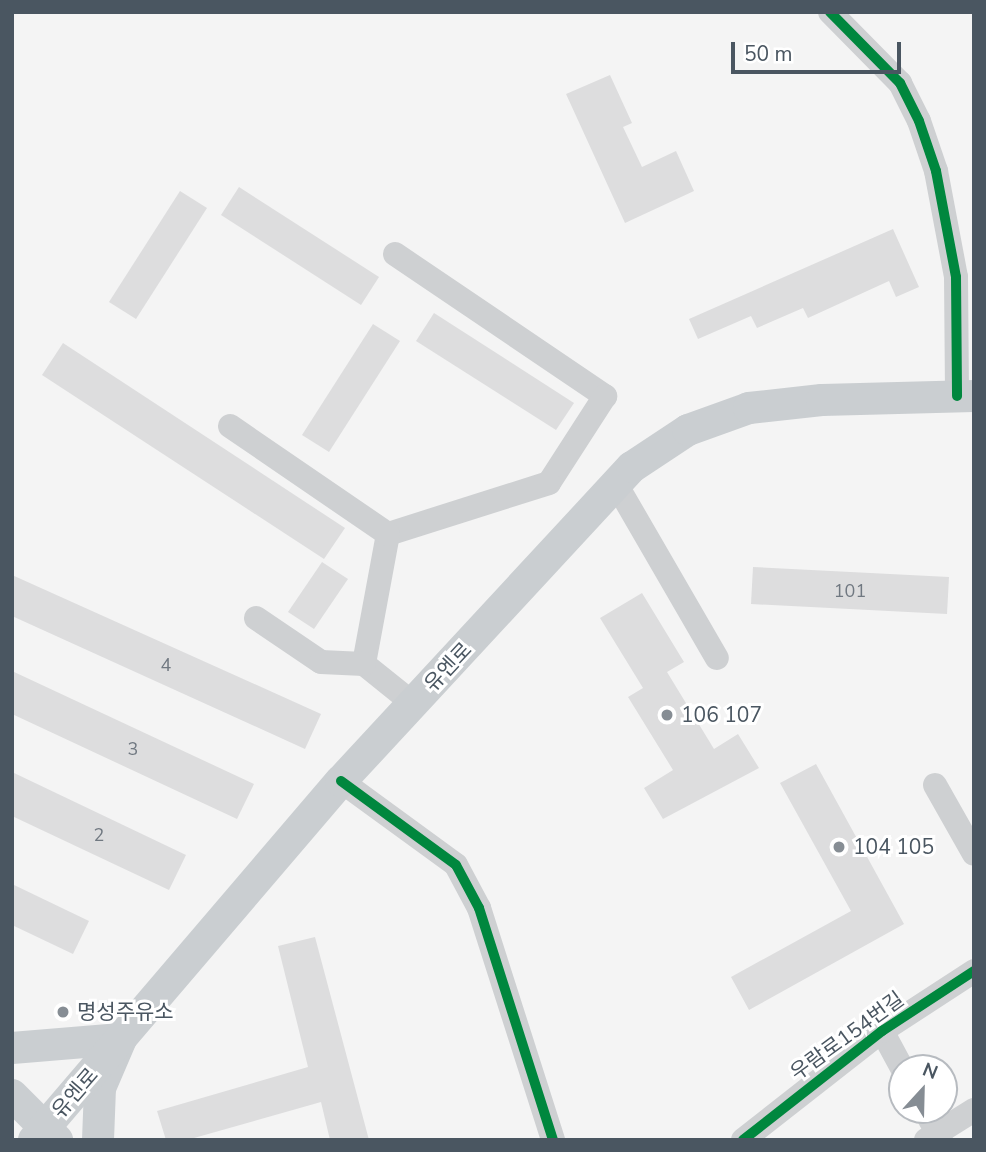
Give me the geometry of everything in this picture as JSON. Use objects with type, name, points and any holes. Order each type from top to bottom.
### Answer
[{"type":"main road","name":"유엔로","points":[[46,1136],[121,1039],[341,781],[632,467],[688,430],[749,408],[822,400],[966,396]]},
{"type":"main road","points":[[12,1048],[121,1039],[100,1088],[98,1140]]},
{"type":"main road","points":[[12,1095],[46,1136]]},
{"type":"street","points":[[830,12],[900,83],[923,133],[936,171],[956,277],[966,396]]},
{"type":"street","points":[[388,534],[549,483],[605,396],[395,254]]},
{"type":"street","points":[[230,426],[388,534]]},
{"type":"street","points":[[617,484],[716,658]]},
{"type":"street","points":[[364,664],[388,534]]},
{"type":"street","points":[[256,618],[321,662],[364,664],[414,704]]},
{"type":"street","points":[[341,781],[456,865],[479,908],[553,1140]]},
{"type":"street","points":[[935,785],[974,854]]},
{"type":"street","name":"우람로154번길","points":[[746,1139],[882,1031],[974,971]]},
{"type":"street","points":[[882,1031],[894,1054]]},
{"type":"street","points":[[935,1138],[974,1110]]},
{"type":"building","points":[[610,75],[632,123],[623,127],[642,167],[676,151],[694,191],[625,223],[566,94]]},
{"type":"building","points":[[239,187],[379,277],[361,305],[221,215]]},
{"type":"building","points":[[180,191],[207,208],[136,319],[109,302]]},
{"type":"building","points":[[893,229],[919,287],[896,297],[889,281],[808,318],[803,308],[757,328],[751,316],[698,339],[689,319]]},
{"type":"building","points":[[434,313],[574,403],[556,430],[416,341]]},
{"type":"building","points":[[373,324],[400,341],[329,452],[302,435]]},
{"type":"building","points":[[63,343],[345,528],[324,559],[42,375]]},
{"type":"building","points":[[322,562],[348,579],[314,629],[288,612]]},
{"type":"building","points":[[753,567],[949,577],[947,614],[751,604]]},
{"type":"building","points":[[12,575],[321,714],[305,749],[12,616]]},
{"type":"building","name":"106 107","points":[[642,593],[684,662],[667,672],[714,749],[738,734],[759,768],[663,819],[644,788],[673,770],[628,697],[643,688],[600,618]]},
{"type":"building","points":[[12,671],[254,784],[237,819],[12,714]]},
{"type":"building","name":"104 105","points":[[816,764],[904,924],[749,1010],[731,977],[851,911],[780,783]]},
{"type":"building","points":[[12,772],[186,855],[169,890],[12,816]]},
{"type":"building","points":[[12,884],[89,921],[73,954],[12,925]]},
{"type":"building","points":[[315,937],[369,1140],[330,1140],[321,1102],[187,1140],[166,1140],[157,1111],[308,1067],[278,946]]},
{"type":"cycle path","points":[[830,12],[900,83],[919,121],[936,171],[956,277],[957,396]]},
{"type":"cycle path","points":[[341,781],[456,865],[479,908],[553,1140]]},
{"type":"cycle path","points":[[743,1140],[882,1031],[974,971]]},
{"type":"place","name":"106 107","points":[[667,715]]},
{"type":"place","name":"104 105","points":[[839,847]]},
{"type":"place","name":"명성주유소","points":[[63,1012]]}]
